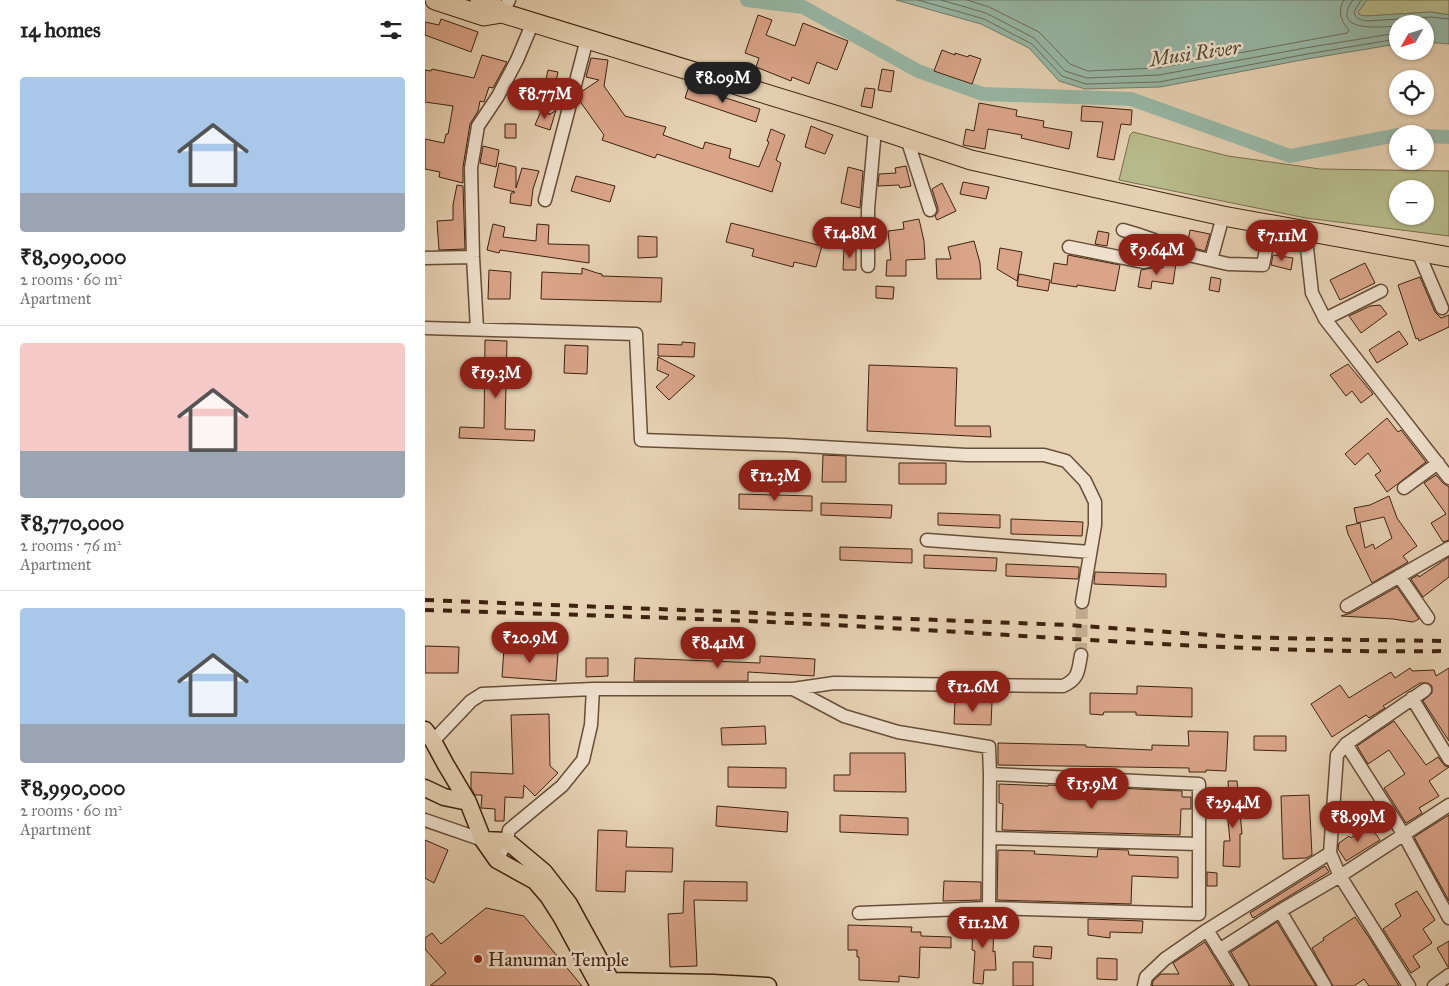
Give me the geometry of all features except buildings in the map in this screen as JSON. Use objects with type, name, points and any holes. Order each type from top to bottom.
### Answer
[{"type":"highway","points":[[435,0],[484,16],[505,7]]},
{"type":"highway","points":[[480,0],[505,7],[533,22],[971,160],[1223,216],[1449,257]]},
{"type":"main road","points":[[429,735],[468,802],[483,840],[497,860],[535,882],[548,896],[606,984]]},
{"type":"main road","points":[[425,788],[444,797],[468,802]]},
{"type":"main road","points":[[483,840],[507,840],[544,872],[556,886],[588,936],[606,984]]},
{"type":"main road","points":[[606,984],[713,983],[768,986]]},
{"type":"street","points":[[477,329],[471,168],[478,126],[517,60],[533,22]]},
{"type":"street","points":[[545,200],[587,39]]},
{"type":"street","points":[[868,266],[867,209],[875,129]]},
{"type":"street","points":[[907,139],[930,210]]},
{"type":"street","points":[[1211,260],[1223,216]]},
{"type":"street","points":[[1069,247],[1144,262],[1179,253],[1228,264],[1263,265],[1271,224]]},
{"type":"street","points":[[1123,230],[1147,237],[1154,242],[1175,249],[1179,253]]},
{"type":"street","points":[[1305,230],[1312,293],[1325,319],[1449,478]]},
{"type":"street","points":[[1419,252],[1442,308]]},
{"type":"street","points":[[425,258],[473,258]]},
{"type":"street","points":[[1325,319],[1381,291]]},
{"type":"street","points":[[425,328],[636,334],[641,440],[786,445],[966,455],[1044,455],[1067,461],[1085,481],[1095,502],[1095,525],[1082,602]]},
{"type":"street","points":[[1404,488],[1438,463]]},
{"type":"street","points":[[927,540],[1090,552]]},
{"type":"street","points":[[1347,606],[1449,548]]},
{"type":"street","points":[[1399,576],[1428,618]]},
{"type":"street","points":[[429,735],[482,694],[593,689],[793,689],[834,683],[1063,686],[1071,683],[1077,675],[1081,655]]},
{"type":"street","points":[[497,860],[507,840],[509,830],[562,786],[583,760],[591,725],[593,689]]},
{"type":"street","points":[[793,689],[844,716],[899,732],[989,747],[989,908]]},
{"type":"street","points":[[1409,986],[1340,876],[1330,853],[1337,755],[1346,744],[1425,690]]},
{"type":"street","points":[[1412,698],[1449,759]]},
{"type":"street","points":[[1346,744],[1403,835],[1449,918]]},
{"type":"street","points":[[859,913],[989,908],[1199,914],[1199,784],[990,774]]},
{"type":"street","points":[[1219,950],[1340,876],[1449,805]]},
{"type":"street","points":[[425,820],[483,840]]},
{"type":"street","points":[[990,838],[1199,844]]},
{"type":"street","points":[[1144,986],[1146,977],[1165,959],[1207,930],[1330,853]]},
{"type":"street","points":[[1280,911],[1325,986]]},
{"type":"street","points":[[1207,930],[1242,986]]},
{"type":"street","points":[[1434,986],[1449,975]]},
{"type":"shaded area","points":[[1367,0],[1449,0],[1449,15],[1431,12],[1360,15],[1358,12]]},
{"type":"shaded area","points":[[1133,132],[1228,156],[1320,169],[1449,171],[1449,236],[1306,218],[1119,180],[1130,135]]},
{"type":"water","name":"Musi River","points":[[896,0],[1367,0],[1358,12],[1360,15],[1431,12],[1449,15],[1449,44],[1434,43],[1434,15],[1389,15],[1389,45],[1160,87],[1085,89],[1059,81],[1029,48],[981,24]]},
{"type":"waterway","points":[[747,0],[803,7],[918,71],[983,94],[1131,99],[1290,156],[1389,137]]},
{"type":"waterway","points":[[1434,136],[1449,137]]},
{"type":"tunnel","points":[[1081,655],[1082,602]]},
{"type":"railway","points":[[425,600],[1068,625],[1241,637],[1449,641]]},
{"type":"railway","points":[[425,610],[772,622],[1239,648],[1449,651]]},
{"type":"place","name":"Hanuman Temple","points":[[478,959]]}]
